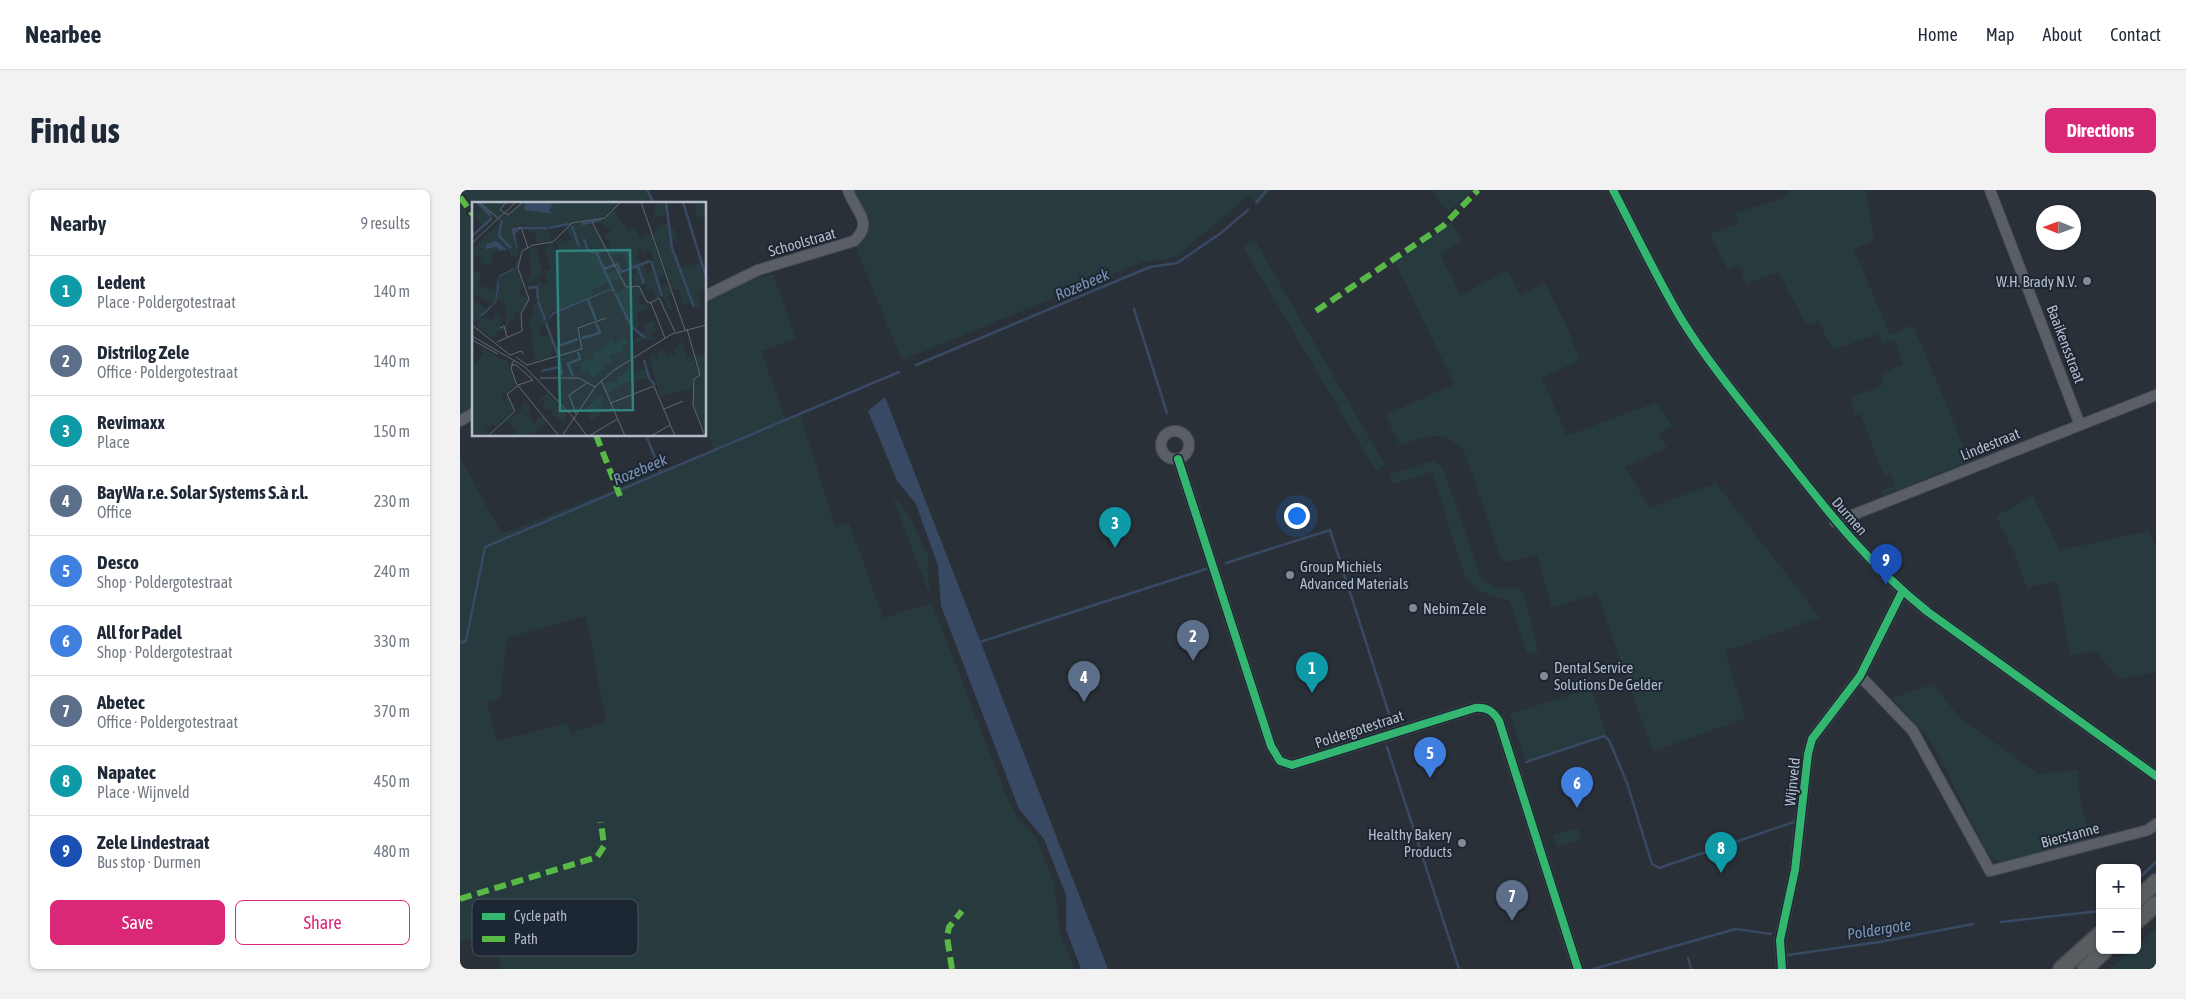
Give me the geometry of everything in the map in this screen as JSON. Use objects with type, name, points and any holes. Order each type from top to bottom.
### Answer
[{"type":"highway","points":[[2141,896],[2156,882]]},
{"type":"highway","points":[[2141,917],[2156,904]]},
{"type":"highway","points":[[2061,969],[2096,938]]},
{"type":"highway","points":[[2085,969],[2101,954]]},
{"type":"street","name":"Schoolstraat","points":[[706,296],[758,270],[854,242],[862,234],[864,225],[860,211],[848,190]]},
{"type":"street","name":"Durmen","points":[[1613,190],[1680,317],[1727,384],[1835,522],[1902,592],[1960,636],[2156,776]]},
{"type":"street","name":"Baaikensstraat","points":[[1990,190],[2080,425]]},
{"type":"street","name":"Lindestraat","points":[[1835,522],[2156,395]]},
{"type":"street","points":[[460,421],[472,414]]},
{"type":"street","name":"Poldergotestraat","points":[[1178,459],[1271,746],[1280,761],[1292,764],[1475,708],[1482,708],[1492,712],[1498,721],[1578,969]]},
{"type":"street","name":"Wijnveld","points":[[1782,969],[1780,940],[1795,870],[1808,754],[1812,739],[1860,676],[1902,592]]},
{"type":"street","name":"Bierstanne","points":[[1860,676],[1913,731],[1990,871],[2148,830],[2156,824]]},
{"type":"green space","points":[[460,190],[650,190],[655,202],[472,202]]},
{"type":"green space","points":[[853,190],[1271,190],[1259,204],[1248,196],[1181,253],[1169,259],[1142,262],[902,360],[855,246],[863,238],[869,225],[868,218]]},
{"type":"green space","points":[[1432,190],[1473,190],[1448,212]]},
{"type":"green space","points":[[1789,190],[1866,190],[1874,241],[1854,249],[1890,335],[1913,325],[1970,461],[1882,496],[1881,491],[1895,485],[1890,473],[1884,476],[1860,413],[1855,416],[1850,398],[1883,385],[1881,374],[1903,364],[1895,340],[1882,344],[1878,334],[1833,350],[1818,321],[1807,325],[1778,272],[1746,284],[1739,265],[1728,270],[1710,234],[1739,224],[1735,213],[1787,197]]},
{"type":"green space","points":[[460,203],[472,221],[472,410],[460,417]]},
{"type":"green space","points":[[1452,222],[1462,241],[1440,254],[1461,295],[1508,270],[1520,295],[1545,283],[1567,327],[1580,360],[1542,378],[1567,436],[1656,402],[1673,426],[1659,433],[1667,448],[1625,467],[1650,508],[1716,483],[1820,618],[1725,651],[1745,718],[1653,752],[1597,594],[1552,608],[1537,554],[1509,562],[1504,561],[1499,553],[1464,451],[1449,439],[1441,436],[1426,437],[1400,445],[1385,415],[1454,384],[1395,262]]},
{"type":"green space","points":[[1254,239],[1385,465],[1376,471],[1243,247]]},
{"type":"green space","points":[[773,274],[796,338],[761,351],[786,419],[800,413],[835,527],[849,522],[883,618],[932,603],[1006,795],[1016,815],[1037,839],[1055,887],[1059,928],[1074,969],[496,969],[501,967],[497,956],[638,956],[638,899],[472,899],[472,939],[460,943],[460,457],[502,534],[714,450],[706,430],[706,302],[747,281]],"holes":[[[586,616],[606,721],[571,733],[567,723],[497,741],[487,702],[500,699],[507,638]]]},
{"type":"green space","points":[[1433,461],[1442,466],[1482,580],[1500,589],[1520,588],[1525,596],[1538,652],[1527,654],[1510,601],[1479,591],[1465,577],[1432,472],[1394,484],[1388,475]]},
{"type":"green space","points":[[892,495],[909,515],[928,556],[929,594]]},
{"type":"green space","points":[[2033,496],[2060,550],[2149,531],[2156,547],[2156,672],[2119,679],[2096,651],[2070,655],[2057,581],[2027,588],[2015,555],[1996,516]]},
{"type":"green space","points":[[1933,684],[1961,719],[2039,774],[2079,770],[2080,798],[2090,843],[2015,862],[1998,861],[1991,857],[1929,739],[1892,698]]},
{"type":"green space","points":[[1591,688],[1607,735],[1526,762],[1510,714]]},
{"type":"green space","points":[[1577,828],[1581,840],[1557,847],[1553,835]]},
{"type":"green space","points":[[2156,928],[2156,969],[2110,969],[2127,954],[2141,954],[2141,941]]},
{"type":"water","points":[[885,397],[1108,969],[1081,969],[1066,929],[1066,895],[1044,839],[1019,809],[941,606],[938,566],[916,504],[897,481],[868,411]]},
{"type":"waterway","points":[[647,190],[653,202]]},
{"type":"waterway","name":"Rozebeek","points":[[1256,203],[1267,190]]},
{"type":"waterway","name":"Rozebeek","points":[[916,365],[1150,267],[1177,263],[1221,233],[1248,210]]},
{"type":"waterway","points":[[1134,309],[1167,413]]},
{"type":"waterway","name":"Rozebeek","points":[[460,643],[466,641],[485,547],[899,372]]},
{"type":"waterway","points":[[646,436],[661,473]]},
{"type":"waterway","points":[[1226,563],[1330,530],[1389,714]]},
{"type":"waterway","points":[[980,642],[1206,569]]},
{"type":"waterway","points":[[1526,762],[1604,736],[1609,740],[1627,783],[1652,864],[1659,868],[1794,822]]},
{"type":"waterway","points":[[1387,747],[1459,969]]},
{"type":"waterway","name":"Poldergote","points":[[2141,876],[2156,862]]},
{"type":"waterway","name":"Poldergote","points":[[2001,922],[2096,911]]},
{"type":"waterway","name":"Poldergote","points":[[1788,955],[1879,942],[1973,924]]},
{"type":"waterway","name":"Poldergote","points":[[1593,969],[1736,929],[1771,934]]},
{"type":"waterway","points":[[1688,958],[1691,969]]},
{"type":"marked path","points":[[1316,311],[1443,226],[1478,190]]},
{"type":"marked path","points":[[460,197],[472,213]]},
{"type":"marked path","points":[[596,436],[620,496]]},
{"type":"marked path","points":[[460,899],[597,857],[604,846],[601,822]]},
{"type":"marked path","points":[[952,969],[947,937],[949,927],[962,911]]},
{"type":"cycle path","points":[[1613,190],[1671,301],[1701,349],[1845,532],[1884,573],[1928,612],[2156,776]]},
{"type":"cycle path","points":[[1178,459],[1271,746],[1280,761],[1292,765],[1475,708],[1483,708],[1492,712],[1499,721],[1578,969]]},
{"type":"cycle path","points":[[1782,969],[1780,940],[1795,870],[1808,754],[1812,739],[1860,676],[1902,592]]},
{"type":"place","name":"W.H. Brady N.V.","points":[[2087,281]]},
{"type":"place","name":"Revimaxx","points":[[1115,548]]},
{"type":"place","name":"Group Michiels Advanced Materials","points":[[1290,575]]},
{"type":"place","name":"Zele Lindestraat","points":[[1886,585]]},
{"type":"place","name":"Nebim Zele","points":[[1413,608]]},
{"type":"place","name":"Distrilog Zele","points":[[1193,661]]},
{"type":"place","name":"Dental Service Solutions De Gelder","points":[[1544,676]]},
{"type":"place","name":"Ledent","points":[[1312,693]]},
{"type":"place","name":"BayWa r.e. Solar Systems S.à r.l.","points":[[1084,702]]},
{"type":"place","name":"Desco","points":[[1430,778]]},
{"type":"place","name":"All for Padel","points":[[1577,808]]},
{"type":"place","name":"Healthy Bakery Products","points":[[1462,843]]},
{"type":"place","name":"Napatec","points":[[1721,873]]},
{"type":"place","name":"Abetec","points":[[1512,921]]}]
